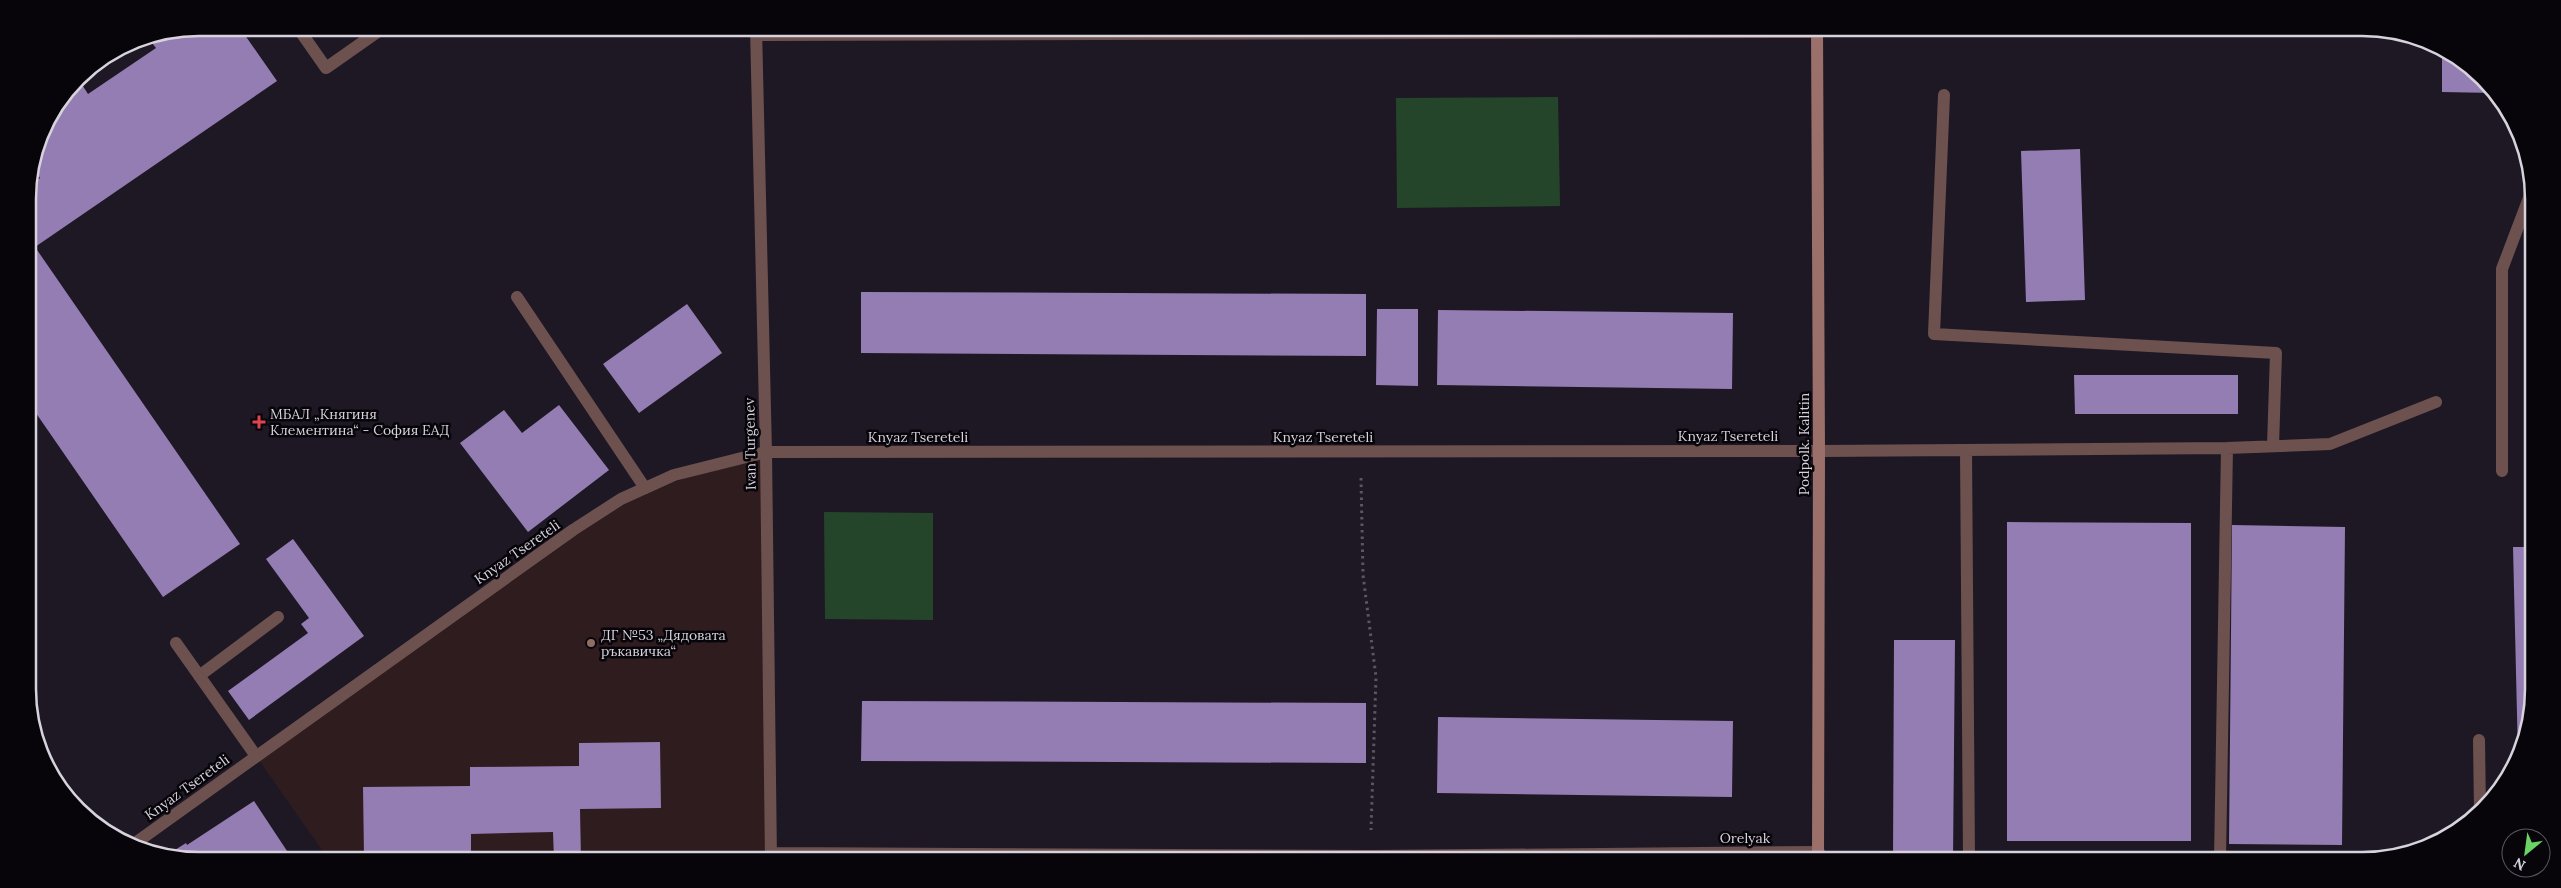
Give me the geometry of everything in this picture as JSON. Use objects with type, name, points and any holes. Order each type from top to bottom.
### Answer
[{"type":"street","points":[[304,36],[326,68],[372,36]]},
{"type":"street","name":"Ivan Turgenev","points":[[756,36],[766,452],[771,852]]},
{"type":"street","name":"Podpolk. Kalitin","points":[[1817,36],[1820,451],[1819,851]]},
{"type":"street","points":[[1944,95],[1934,334],[2276,353],[2273,446]]},
{"type":"street","points":[[2502,471],[2502,269],[2525,208]]},
{"type":"street","points":[[517,297],[645,488]]},
{"type":"street","name":"Knyaz Tsereteli","points":[[140,840],[573,530],[621,498],[674,475],[766,452],[1820,451],[2227,448],[2330,444],[2436,402]]},
{"type":"street","points":[[2220,851],[2227,448]]},
{"type":"street","points":[[1966,450],[1968,851]]},
{"type":"street","points":[[199,676],[278,617]]},
{"type":"street","points":[[176,643],[256,756]]},
{"type":"street","points":[[2479,740],[2480,801]]},
{"type":"path","points":[[1361,452],[1363,575],[1376,677],[1370,851]]},
{"type":"shaded area","name":"ДГ №53 „Дядовата ръкавичка“","points":[[766,452],[771,852],[323,852],[256,756],[621,499]]},
{"type":"green space","points":[[1558,97],[1560,206],[1397,208],[1396,98]]},
{"type":"green space","points":[[824,512],[933,513],[933,620],[825,619]]},
{"type":"building","points":[[246,36],[277,81],[37,246],[39,168],[53,127],[70,100],[83,86],[88,94],[156,48],[152,43],[178,38]]},
{"type":"building","points":[[2443,58],[2461,70],[2485,93],[2442,92]]},
{"type":"building","points":[[2080,149],[2085,300],[2026,302],[2021,151]]},
{"type":"building","points":[[37,250],[240,544],[163,597],[37,414]]},
{"type":"building","points":[[861,292],[1366,294],[1366,356],[861,353]]},
{"type":"building","points":[[687,304],[722,353],[639,413],[603,364]]},
{"type":"building","points":[[1377,309],[1418,309],[1418,386],[1376,385]]},
{"type":"building","points":[[1438,310],[1733,313],[1732,389],[1437,385]]},
{"type":"building","points":[[2074,375],[2238,375],[2238,414],[2075,414]]},
{"type":"building","points":[[559,405],[609,470],[528,532],[460,443],[504,410],[522,433]]},
{"type":"building","points":[[2007,522],[2191,523],[2191,841],[2007,841]]},
{"type":"building","points":[[2232,525],[2345,527],[2342,845],[2229,844]]},
{"type":"building","points":[[293,539],[364,636],[249,720],[228,691],[308,633],[301,624],[309,618],[266,559]]},
{"type":"building","points":[[2513,547],[2525,547],[2525,689],[2518,735]]},
{"type":"building","points":[[1894,640],[1955,640],[1953,851],[1893,851]]},
{"type":"building","points":[[862,701],[1366,703],[1366,763],[861,761]]},
{"type":"building","points":[[1438,717],[1733,721],[1732,797],[1437,793]]},
{"type":"building","points":[[660,742],[661,808],[580,809],[581,852],[554,852],[553,832],[471,834],[471,852],[364,852],[363,787],[470,786],[470,767],[579,766],[579,743]]},
{"type":"building","points":[[254,801],[288,852],[199,852],[176,850],[186,843],[187,845]]},
{"type":"place","name":"МБАЛ „Княгиня Клементина“ - София ЕАД","points":[[259,422]]},
{"type":"place","name":"ДГ №53 „Дядовата ръкавичка“","points":[[591,643]]}]
